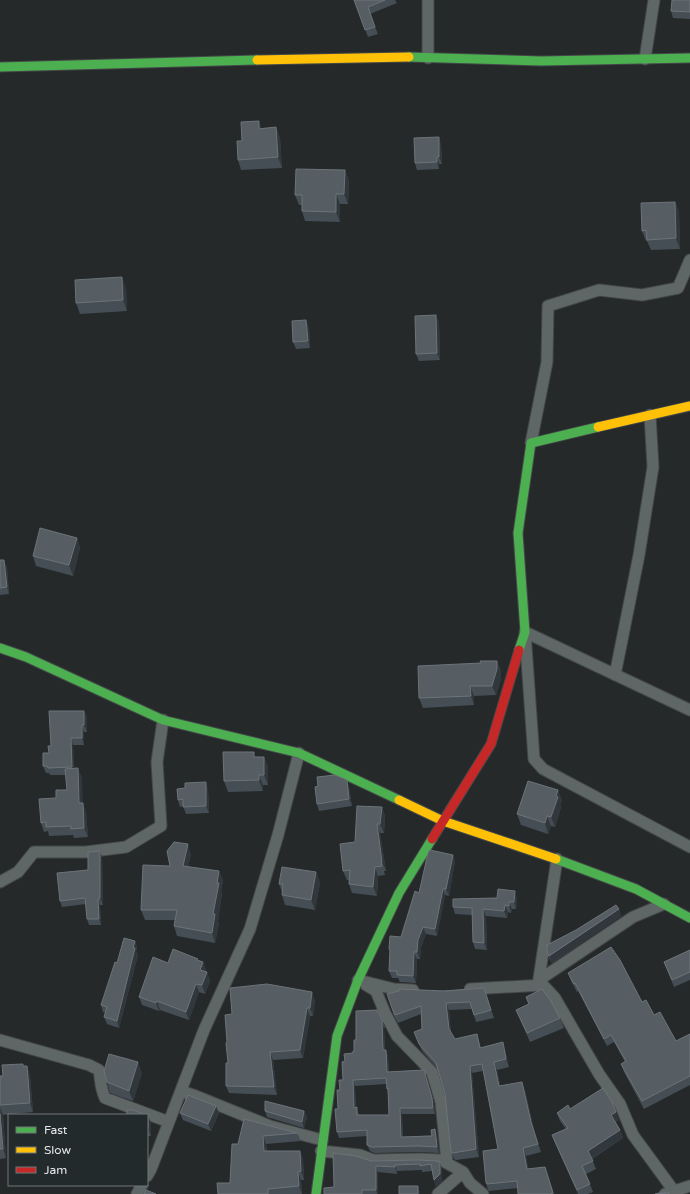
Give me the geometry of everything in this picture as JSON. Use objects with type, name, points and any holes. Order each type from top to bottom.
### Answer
[{"type":"street","points":[[428,0],[428,58]]},
{"type":"street","points":[[645,59],[654,0]]},
{"type":"street","points":[[0,67],[392,57],[541,61],[690,58]]},
{"type":"street","points":[[690,260],[678,288],[642,295],[599,290],[548,306],[547,362],[531,443],[518,533],[534,759],[543,770],[690,847]]},
{"type":"street","points":[[531,443],[690,406]]},
{"type":"street","points":[[615,675],[639,556],[653,467],[650,415]]},
{"type":"street","points":[[525,632],[690,710]]},
{"type":"street","points":[[316,1194],[337,1036],[358,980],[399,893],[490,744],[525,632]]},
{"type":"street","points":[[0,648],[26,657],[163,720],[298,753],[443,821],[557,859],[636,889],[690,918]]},
{"type":"street","points":[[0,882],[18,872],[34,852],[86,852],[126,846],[161,826],[157,762],[163,720]]},
{"type":"street","points":[[148,1174],[204,1030],[250,929],[278,835],[298,753]]},
{"type":"street","points":[[538,983],[557,859]]},
{"type":"street","points":[[462,990],[538,983],[633,917],[664,904]]},
{"type":"street","points":[[358,980],[394,989],[424,990]]},
{"type":"street","points":[[358,980],[376,991],[385,1014],[397,1036],[432,1072],[441,1102],[447,1162]]},
{"type":"street","points":[[538,983],[543,985],[555,998],[599,1074],[620,1104],[633,1134],[671,1193],[690,1186]]},
{"type":"street","points":[[0,1040],[89,1065],[100,1070],[100,1089],[105,1098],[148,1114]]},
{"type":"street","points":[[181,1091],[270,1126],[322,1140]]},
{"type":"street","points":[[148,1114],[169,1122]]},
{"type":"street","points":[[321,1151],[360,1155],[373,1160],[441,1160],[463,1172],[470,1183],[483,1194]]},
{"type":"street","points":[[438,1194],[463,1172]]},
{"type":"building","points":[[354,0],[385,0],[368,7],[375,27],[365,30]]},
{"type":"building","points":[[672,0],[690,0],[690,12],[671,11]]},
{"type":"building","points":[[259,121],[259,129],[276,127],[278,157],[238,160],[237,141],[242,141],[241,122]]},
{"type":"building","points":[[439,137],[439,157],[437,157],[437,162],[415,163],[414,138]]},
{"type":"building","points":[[296,169],[345,170],[344,194],[336,194],[336,212],[302,211],[302,195],[295,195]]},
{"type":"building","points":[[675,202],[676,238],[647,240],[646,230],[642,231],[641,203]]},
{"type":"building","points":[[122,277],[123,300],[76,303],[75,280]]},
{"type":"building","points":[[436,315],[437,353],[416,354],[415,316]]},
{"type":"building","points":[[306,320],[308,341],[293,342],[292,321]]},
{"type":"building","points":[[40,528],[77,538],[69,565],[33,556]]},
{"type":"building","points":[[0,560],[4,560],[7,587],[0,588]]},
{"type":"building","points":[[480,661],[497,661],[497,669],[492,686],[470,686],[471,696],[419,698],[418,666],[481,663]]},
{"type":"building","points":[[49,711],[84,711],[82,738],[71,738],[72,767],[48,768],[47,766],[43,766],[43,753],[49,753],[48,746],[51,746]]},
{"type":"building","points":[[223,752],[254,752],[254,757],[264,757],[264,775],[259,775],[259,780],[224,781]]},
{"type":"building","points":[[78,768],[79,803],[83,803],[84,828],[71,829],[71,826],[46,827],[46,822],[41,823],[39,799],[56,798],[56,790],[67,790],[65,769]]},
{"type":"building","points":[[335,775],[347,780],[349,799],[317,804],[315,787],[318,786],[317,777]]},
{"type":"building","points":[[528,781],[558,790],[556,796],[558,797],[551,817],[547,816],[545,823],[517,814]]},
{"type":"building","points":[[206,782],[206,806],[183,807],[183,799],[178,800],[177,789],[185,788],[185,783]]},
{"type":"building","points":[[357,806],[382,807],[380,824],[377,824],[382,866],[375,867],[373,887],[349,884],[350,870],[343,871],[340,844],[355,842]]},
{"type":"building","points":[[174,842],[188,844],[183,866],[219,871],[217,883],[219,883],[213,914],[215,914],[212,933],[174,926],[177,910],[141,910],[143,865],[170,866],[167,851]]},
{"type":"building","points":[[430,850],[453,855],[446,889],[443,889],[435,929],[423,927],[418,940],[417,952],[414,952],[413,976],[397,975],[397,971],[389,971],[390,936],[401,937],[415,891],[419,893]]},
{"type":"building","points":[[100,851],[100,898],[98,899],[99,919],[87,919],[85,898],[60,901],[57,873],[88,870],[88,852]]},
{"type":"building","points":[[282,867],[316,872],[311,900],[282,895],[283,884],[279,884]]},
{"type":"building","points":[[498,889],[515,891],[514,902],[509,902],[509,906],[505,905],[504,911],[483,909],[484,943],[473,942],[472,908],[453,907],[453,899],[497,898]]},
{"type":"building","points":[[616,905],[619,909],[549,956],[547,945],[576,930]]},
{"type":"building","points":[[124,938],[135,941],[133,948],[135,948],[117,1021],[104,1017],[107,1007],[101,1005],[115,962],[117,963]]},
{"type":"building","points":[[611,947],[620,960],[642,1002],[646,1000],[654,1015],[660,1012],[676,1041],[690,1034],[690,1076],[642,1101],[621,1064],[626,1061],[611,1035],[604,1039],[575,983],[574,984],[568,973]]},
{"type":"building","points":[[173,949],[203,962],[200,970],[207,972],[202,985],[196,984],[186,1012],[157,1001],[156,1003],[139,997],[153,957],[168,963]]},
{"type":"building","points":[[690,950],[690,972],[672,980],[664,962]]},
{"type":"building","points":[[267,984],[312,992],[310,1008],[307,1008],[300,1050],[270,1052],[274,1087],[226,1086],[226,1063],[228,1063],[225,1015],[232,1014],[230,988]]},
{"type":"building","points":[[484,988],[491,1010],[474,1015],[470,1002],[446,1003],[449,1029],[455,1039],[477,1034],[480,1048],[503,1042],[506,1059],[494,1062],[499,1086],[522,1082],[531,1122],[538,1144],[523,1148],[527,1169],[545,1167],[553,1193],[550,1194],[518,1194],[517,1181],[486,1183],[483,1151],[498,1149],[482,1064],[470,1066],[476,1149],[453,1153],[451,1152],[445,1094],[436,1063],[419,1044],[414,1032],[422,1029],[421,1006],[395,1015],[387,994],[399,991],[399,989],[444,991]]},
{"type":"building","points":[[542,989],[548,996],[560,1018],[527,1033],[516,1010],[529,1004],[526,997]]},
{"type":"building","points":[[377,1010],[383,1022],[383,1050],[386,1050],[387,1072],[424,1070],[432,1098],[433,1108],[400,1108],[401,1137],[432,1136],[431,1130],[435,1129],[437,1147],[372,1147],[367,1145],[367,1130],[337,1132],[335,1109],[338,1109],[337,1090],[340,1090],[339,1080],[343,1080],[342,1062],[345,1061],[344,1054],[353,1053],[354,1051],[354,1040],[356,1040],[356,1011]],"holes":[[[386,1078],[387,1089],[388,1088],[389,1115],[357,1115],[357,1107],[354,1108],[353,1080]]]},
{"type":"building","points":[[109,1054],[138,1062],[129,1091],[107,1082],[104,1071]]},
{"type":"building","points":[[23,1064],[23,1066],[27,1066],[30,1103],[0,1105],[0,1076],[3,1076],[2,1065]]},
{"type":"building","points":[[603,1088],[612,1102],[616,1112],[611,1115],[620,1130],[588,1151],[593,1161],[582,1166],[590,1184],[577,1190],[552,1135],[568,1128],[557,1113],[568,1105],[570,1109]]},
{"type":"building","points":[[188,1095],[216,1106],[208,1124],[180,1113]]},
{"type":"building","points":[[265,1101],[304,1111],[302,1122],[265,1111]]},
{"type":"building","points":[[127,1110],[133,1110],[143,1114],[127,1114]]},
{"type":"building","points":[[0,1114],[3,1149],[0,1149]]},
{"type":"building","points":[[244,1119],[297,1133],[263,1136],[264,1151],[300,1151],[301,1171],[298,1172],[299,1186],[268,1189],[268,1194],[218,1194],[217,1183],[230,1183],[232,1144],[238,1144]]},
{"type":"building","points":[[333,1153],[356,1156],[371,1161],[437,1161],[440,1162],[440,1174],[434,1180],[431,1164],[420,1166],[420,1164],[395,1165],[395,1167],[376,1166],[376,1190],[362,1190],[362,1194],[324,1194],[324,1188],[334,1187]]},
{"type":"building","points":[[399,1186],[418,1186],[418,1194],[399,1194]]},
{"type":"building","points":[[146,1190],[156,1194],[144,1194]]},
{"type":"building","points":[[668,1192],[669,1194],[655,1194],[664,1193]]},
{"type":"traffic: fast","points":[[409,57],[541,61],[690,58]]},
{"type":"traffic: fast","points":[[0,67],[257,60]]},
{"type":"traffic: fast","points":[[519,650],[525,632],[518,533],[531,443],[598,427]]},
{"type":"traffic: fast","points":[[0,648],[26,657],[163,720],[299,753],[399,800]]},
{"type":"traffic: fast","points":[[316,1194],[337,1036],[358,980],[399,893],[432,839]]},
{"type":"traffic: fast","points":[[556,859],[636,889],[690,918]]},
{"type":"traffic: slow","points":[[257,60],[409,57]]},
{"type":"traffic: slow","points":[[598,427],[690,406]]},
{"type":"traffic: slow","points":[[399,800],[443,821],[556,859]]},
{"type":"traffic: jam","points":[[432,839],[491,744],[519,650]]}]
